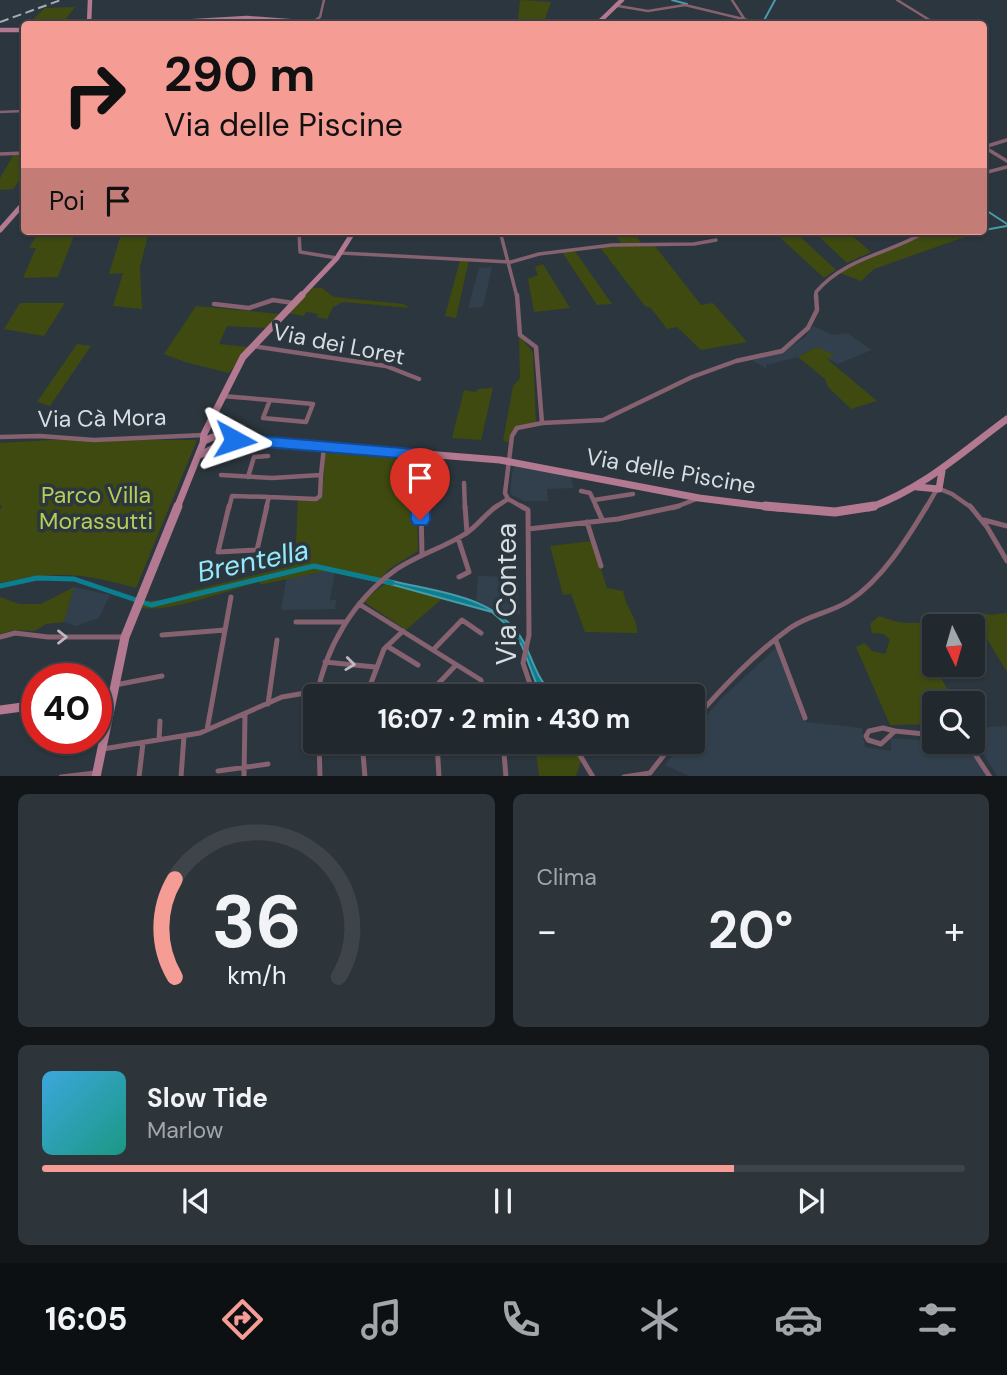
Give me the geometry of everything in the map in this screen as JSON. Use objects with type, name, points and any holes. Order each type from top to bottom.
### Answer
[{"type":"street","points":[[89,21],[90,0]]},
{"type":"street","points":[[315,21],[320,18],[324,0]]},
{"type":"street","points":[[600,21],[622,0]]},
{"type":"street","points":[[732,0],[746,21]]},
{"type":"street","points":[[897,0],[931,21]]},
{"type":"street","points":[[618,6],[648,11],[685,5],[746,21]]},
{"type":"street","points":[[196,21],[247,18],[278,21]]},
{"type":"street","points":[[0,30],[21,30]]},
{"type":"street","points":[[0,112],[21,111]]},
{"type":"street","points":[[987,146],[1007,141]]},
{"type":"street","points":[[987,149],[1007,161]]},
{"type":"street","points":[[0,153],[21,153]]},
{"type":"street","points":[[987,172],[1007,167]]},
{"type":"street","points":[[0,230],[21,206]]},
{"type":"street","points":[[299,235],[300,252],[339,256],[511,262],[539,254],[612,245],[694,244],[716,240]]},
{"type":"street","points":[[112,693],[125,637],[210,423],[238,364],[339,256],[352,235]]},
{"type":"street","points":[[501,235],[511,262],[520,335],[536,347],[542,423],[583,423],[603,419],[692,377],[736,361],[782,351],[808,328],[817,310],[816,292],[824,280],[859,258],[918,235]]},
{"type":"street","points":[[214,304],[248,308],[273,300],[294,303]]},
{"type":"street","name":"Via dei Loret","points":[[253,346],[377,365],[419,379]]},
{"type":"street","points":[[222,396],[270,400],[313,404],[306,422],[263,418],[270,400]]},
{"type":"street","points":[[705,707],[723,687],[810,615],[845,604],[860,593],[920,518],[942,471],[955,457],[1007,419]]},
{"type":"street","points":[[210,423],[207,433],[214,442]]},
{"type":"street","name":"Via Contea","points":[[530,684],[524,669],[527,644],[526,508],[508,499],[505,493],[512,436],[517,428],[542,423]]},
{"type":"street","name":"Via Cà Mora","points":[[0,437],[203,440]]},
{"type":"street","points":[[203,440],[206,446],[214,442]]},
{"type":"street","name":"Via delle Piscine","points":[[214,442],[235,440],[510,461],[699,498],[803,511],[835,512],[880,505],[914,488],[935,487]]},
{"type":"street","points":[[196,459],[214,442]]},
{"type":"street","points":[[270,496],[257,550],[218,552],[231,497],[236,495],[270,496],[315,499],[320,496],[324,447]]},
{"type":"street","points":[[419,454],[422,555]]},
{"type":"street","points":[[248,477],[254,457],[268,456]]},
{"type":"street","points":[[221,475],[321,475]]},
{"type":"street","points":[[464,483],[467,533]]},
{"type":"street","points":[[935,487],[963,498],[984,520],[1007,561]]},
{"type":"street","points":[[580,491],[590,493],[602,520]]},
{"type":"street","points":[[594,500],[633,494]]},
{"type":"street","points":[[528,529],[602,520],[686,505],[699,498]]},
{"type":"street","points":[[320,684],[325,662],[346,622],[359,604],[382,585],[387,577],[422,555],[467,533],[485,514],[508,499]]},
{"type":"street","points":[[984,520],[1007,526]]},
{"type":"street","points":[[587,522],[601,566]]},
{"type":"street","points":[[458,538],[469,572],[459,577]]},
{"type":"street","points":[[207,730],[231,597]]},
{"type":"street","points":[[359,604],[481,680],[482,684]]},
{"type":"street","points":[[433,650],[462,620],[481,633]]},
{"type":"street","points":[[296,622],[346,622]]},
{"type":"street","points":[[162,635],[225,630]]},
{"type":"street","points":[[370,684],[375,667],[387,646],[403,631]]},
{"type":"street","points":[[0,637],[15,633],[48,637],[125,637]]},
{"type":"street","points":[[268,704],[277,640]]},
{"type":"street","points":[[776,641],[804,718]]},
{"type":"street","points":[[387,646],[418,665]]},
{"type":"street","points":[[325,662],[375,667]]},
{"type":"street","points":[[438,684],[456,664]]},
{"type":"street","points":[[114,685],[162,676]]},
{"type":"street","points":[[112,748],[207,730],[290,695],[303,695]]},
{"type":"street","points":[[0,709],[21,707]]},
{"type":"street","points":[[244,776],[245,714]]},
{"type":"street","points":[[159,740],[160,721]]},
{"type":"street","points":[[895,731],[922,734]]},
{"type":"street","points":[[181,776],[184,736]]},
{"type":"street","points":[[139,776],[143,743]]},
{"type":"street","points":[[61,776],[96,774],[100,754]]},
{"type":"street","points":[[319,754],[320,776]]},
{"type":"street","points":[[363,754],[365,776]]},
{"type":"street","points":[[438,754],[439,776]]},
{"type":"street","points":[[504,754],[506,776]]},
{"type":"street","points":[[579,754],[593,776]]},
{"type":"street","points":[[624,776],[651,775],[664,754]]},
{"type":"street","points":[[975,754],[990,776]]},
{"type":"street","points":[[218,771],[268,764]]},
{"type":"shaded area","points":[[492,267],[483,307],[468,308],[479,268]]},
{"type":"shaded area","points":[[813,326],[833,335],[847,333],[872,350],[838,364],[826,358],[834,356],[816,347],[798,357],[766,365],[767,369],[752,360],[786,350],[805,337]]},
{"type":"shaded area","points":[[517,464],[571,476],[573,488],[547,489],[548,501],[524,501],[510,494],[513,467]]},
{"type":"shaded area","points":[[323,570],[335,572],[330,600],[336,600],[335,609],[281,610],[287,575]]},
{"type":"shaded area","points":[[478,576],[517,577],[520,614],[505,618],[476,603]]},
{"type":"shaded area","points":[[74,587],[110,595],[99,618],[76,626],[64,622]]},
{"type":"shaded area","points":[[777,647],[801,717],[806,722],[862,728],[865,747],[891,751],[891,738],[922,740],[922,754],[973,754],[988,776],[689,776],[665,765],[674,754],[705,754],[705,717]]},
{"type":"shaded area","points":[[1007,726],[1007,776],[997,776],[983,754],[985,754],[985,727]]},
{"type":"green space","points":[[520,0],[551,2],[545,19],[518,19]]},
{"type":"green space","points":[[75,7],[64,21],[31,21],[45,8]]},
{"type":"green space","points":[[14,154],[21,154],[21,180],[13,189],[0,190],[0,178]]},
{"type":"green space","points":[[37,235],[74,235],[58,277],[23,278],[36,248],[29,248]]},
{"type":"green space","points":[[121,235],[148,235],[140,267],[142,309],[113,306],[123,273],[109,274]]},
{"type":"green space","points":[[616,235],[644,235],[637,236],[642,246],[655,246],[701,305],[713,303],[747,342],[701,350],[677,327],[667,329],[651,308],[645,306],[599,246],[621,244]]},
{"type":"green space","points":[[777,235],[798,235],[836,270],[824,278]]},
{"type":"green space","points":[[817,235],[852,235],[871,252],[847,263]]},
{"type":"green space","points":[[921,235],[970,235],[874,269],[861,281],[840,273],[863,259]]},
{"type":"green space","points":[[574,250],[612,304],[597,305],[562,252]]},
{"type":"green space","points":[[460,260],[469,260],[456,318],[445,316]]},
{"type":"green space","points":[[543,264],[570,308],[534,312],[528,279],[538,275],[535,267]]},
{"type":"green space","points":[[313,288],[322,288],[334,297],[403,304],[410,308],[343,302],[333,307],[327,319],[306,312],[304,316],[288,313]]},
{"type":"green space","points":[[20,303],[65,303],[44,336],[4,329]]},
{"type":"green space","points":[[196,306],[279,314],[267,328],[227,326],[219,344],[249,347],[229,373],[164,354]]},
{"type":"green space","points":[[519,336],[533,352],[536,422],[515,429],[509,442],[503,441],[513,386],[520,378]]},
{"type":"green space","points":[[77,344],[91,346],[50,406],[37,402]]},
{"type":"green space","points":[[816,347],[835,355],[827,359],[877,401],[851,409],[828,387],[825,379],[798,357]]},
{"type":"green space","points":[[493,388],[481,440],[452,438],[464,390],[476,392],[478,389]]},
{"type":"green space","name":"Parco Villa Morassutti","points":[[52,440],[197,440],[136,588],[68,575],[38,576],[0,583],[0,443]]},
{"type":"green space","points":[[325,453],[416,458],[418,551],[389,569],[378,582],[325,571],[264,584],[259,582],[181,604],[150,609],[139,607],[141,601],[167,600],[191,591],[295,565],[298,497],[322,498]]},
{"type":"green space","points":[[592,541],[607,588],[623,591],[636,622],[637,633],[585,632],[571,594],[563,595],[550,546]]},
{"type":"green space","points":[[386,583],[443,598],[406,630],[363,601]]},
{"type":"green space","points":[[74,587],[64,622],[46,624],[35,631],[14,630],[0,634],[0,597],[19,604],[41,604]]},
{"type":"green space","points":[[1007,613],[1007,672],[985,636],[985,614],[961,614]]},
{"type":"green space","points":[[879,616],[922,622],[922,677],[941,677],[948,691],[922,691],[922,724],[890,725],[856,647],[865,643],[872,651],[885,654],[890,640],[884,634],[872,633],[870,624]]},
{"type":"green space","points":[[536,754],[586,754],[576,776],[539,776]]},
{"type":"water","points":[[388,580],[445,592],[498,614],[512,626],[523,641],[545,684],[536,683],[522,646],[509,627],[492,612],[386,583]]},
{"type":"waterway","points":[[672,0],[687,4]]},
{"type":"waterway","points":[[764,21],[775,0]]},
{"type":"waterway","points":[[987,211],[1007,224]]},
{"type":"waterway","points":[[987,229],[1007,226]]},
{"type":"waterway","name":"Brentella","points":[[0,586],[37,578],[74,579],[151,605],[314,566],[392,583]]},
{"type":"railway","points":[[0,22],[61,0]]},
{"type":"route","points":[[235,440],[419,454],[420,520]]}]
